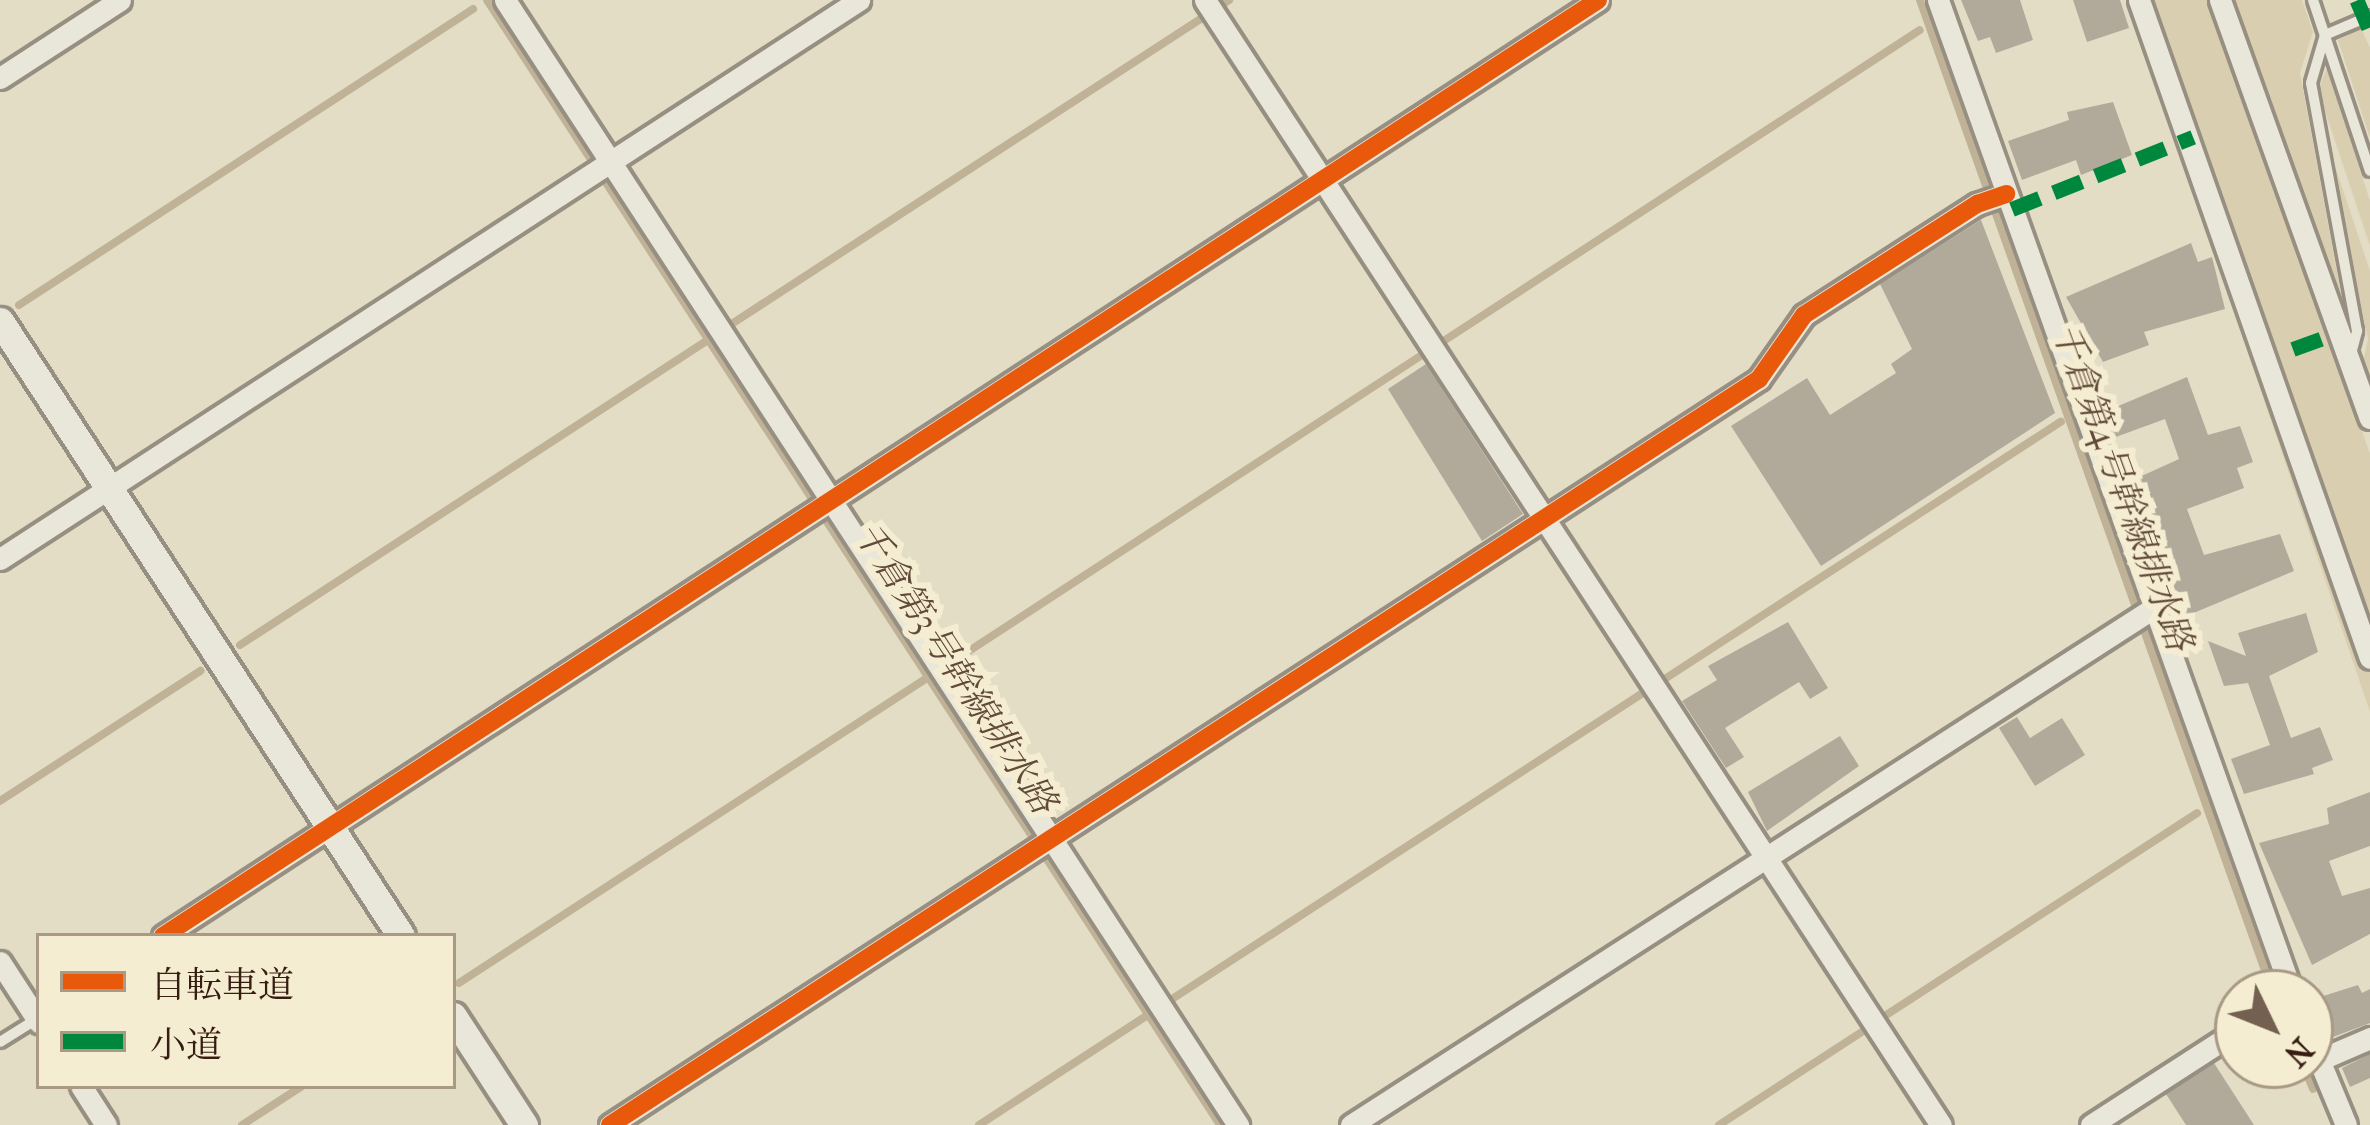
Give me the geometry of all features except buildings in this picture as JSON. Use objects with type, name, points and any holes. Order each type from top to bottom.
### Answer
[{"type":"street","points":[[0,79],[120,0]]},
{"type":"street","points":[[505,0],[601,168],[1043,845],[1238,1125]]},
{"type":"street","points":[[0,559],[859,0]]},
{"type":"street","points":[[1205,0],[1941,1125]]},
{"type":"street","points":[[168,933],[1598,0]]},
{"type":"street","points":[[1938,0],[1997,197],[2144,612],[2283,969]]},
{"type":"street","points":[[2140,0],[2370,658]]},
{"type":"street","points":[[2220,0],[2370,418]]},
{"type":"street","points":[[610,1125],[1760,379],[1804,315],[1997,197]]},
{"type":"street","points":[[0,320],[399,933]]},
{"type":"street","points":[[1351,1125],[2144,612]]},
{"type":"street","points":[[0,962],[36,1016]]},
{"type":"street","points":[[456,1021],[524,1125]]},
{"type":"street","points":[[2334,1054],[2370,1038]]},
{"type":"street","points":[[2091,1125],[2214,1046]]},
{"type":"street","points":[[83,1089],[106,1125]]},
{"type":"street","points":[[2331,1089],[2346,1125]]},
{"type":"lane","points":[[2313,0],[2370,171]]},
{"type":"lane","points":[[2325,35],[2370,16]]},
{"type":"lane","points":[[2325,35],[2311,83],[2357,331],[2350,357]]},
{"type":"lane","points":[[0,1042],[36,1020]]},
{"type":"shaded area","points":[[2146,0],[2208,0],[2249,108],[2370,454],[2370,632]]},
{"type":"shaded area","points":[[2231,0],[2302,0],[2313,32],[2300,73],[2344,310]]},
{"type":"shaded area","points":[[2361,28],[2370,48],[2370,138],[2338,40]]},
{"type":"shaded area","points":[[2327,68],[2370,201],[2370,246],[2318,90]]},
{"type":"shaded area","points":[[2190,145],[2370,667],[2370,712],[2179,150]]},
{"type":"shaded area","points":[[2328,145],[2370,271],[2370,390],[2362,367],[2368,339]]},
{"type":"waterway","name":"千倉第3号幹線排水路","points":[[487,0],[1220,1125]]},
{"type":"waterway","points":[[1218,7],[1229,0]]},
{"type":"waterway","name":"千倉第4号幹線排水路","points":[[1920,0],[2264,969]]},
{"type":"waterway","points":[[19,305],[473,9]]},
{"type":"waterway","points":[[730,325],[1205,16]]},
{"type":"waterway","points":[[1439,344],[1920,30]]},
{"type":"waterway","points":[[240,645],[711,338]]},
{"type":"waterway","points":[[949,664],[1425,353]]},
{"type":"waterway","points":[[1660,682],[2061,422]]},
{"type":"waterway","points":[[0,801],[200,671]]},
{"type":"waterway","points":[[459,983],[930,676]]},
{"type":"waterway","points":[[1169,1001],[1646,691]]},
{"type":"waterway","points":[[1880,1019],[2197,813]]},
{"type":"waterway","points":[[979,1125],[1149,1014]]},
{"type":"waterway","points":[[1719,1125],[1865,1030]]},
{"type":"waterway","points":[[242,1125],[297,1089]]},
{"type":"marked path","points":[[2357,0],[2370,30]]},
{"type":"marked path","points":[[2012,209],[2193,137]]},
{"type":"marked path","points":[[2293,349],[2321,339]]},
{"type":"cycle path","points":[[168,933],[1598,0]]},
{"type":"cycle path","points":[[610,1125],[1759,379],[1804,315],[1977,204],[2006,194]]}]
